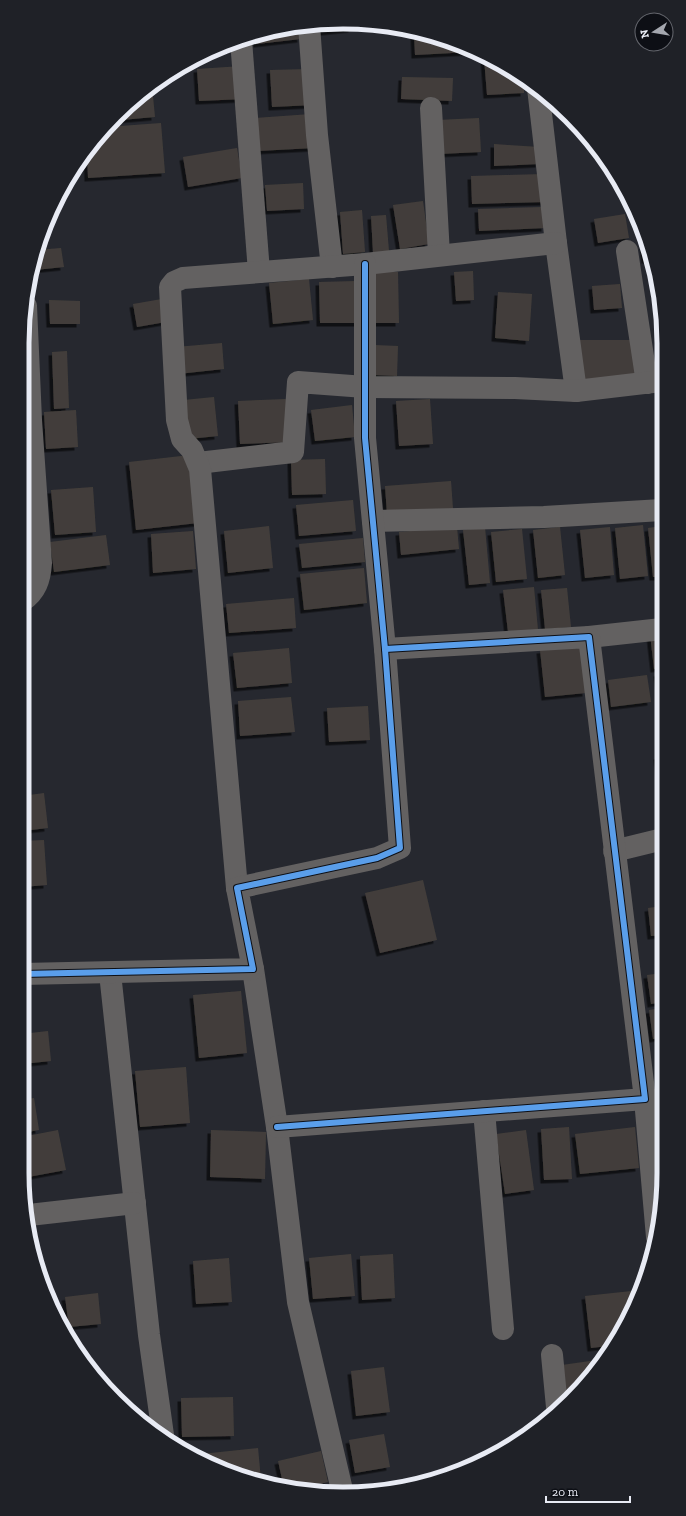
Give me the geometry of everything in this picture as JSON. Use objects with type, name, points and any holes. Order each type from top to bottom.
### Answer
[{"type":"street","points":[[309,31],[318,142],[332,267]]},
{"type":"street","points":[[242,46],[260,272]]},
{"type":"street","points":[[539,98],[556,243],[576,391]]},
{"type":"street","points":[[431,108],[439,255]]},
{"type":"street","points":[[341,1487],[298,1302],[277,1127],[253,969],[237,888],[200,469],[192,450],[182,439],[177,420],[170,287],[174,282],[183,278],[365,264],[556,243]]},
{"type":"street","points":[[198,463],[293,452],[298,382],[365,387],[515,388],[576,391],[654,382],[627,252]]},
{"type":"street","points":[[237,888],[377,858],[400,848],[385,649],[366,438],[365,264]]},
{"type":"street","points":[[29,374],[41,563],[40,577],[29,596]]},
{"type":"street","points":[[373,521],[544,517],[657,510]]},
{"type":"street","points":[[385,649],[589,637],[657,630]]},
{"type":"street","points":[[589,637],[614,851],[654,1100],[656,1193]]},
{"type":"street","points":[[614,851],[657,840]]},
{"type":"street","points":[[29,974],[253,969]]},
{"type":"street","points":[[110,973],[149,1335],[162,1429]]},
{"type":"street","points":[[277,1127],[654,1100]]},
{"type":"street","points":[[484,1111],[503,1329]]},
{"type":"street","points":[[32,1215],[135,1203]]},
{"type":"street","points":[[552,1355],[557,1403]]},
{"type":"building","points":[[349,29],[324,32],[324,30]]},
{"type":"building","points":[[300,32],[301,39],[257,44],[257,42],[262,40]]},
{"type":"building","points":[[414,38],[462,53],[415,55]]},
{"type":"building","points":[[484,62],[524,87],[524,93],[487,95]]},
{"type":"building","points":[[242,66],[244,99],[199,101],[197,69]]},
{"type":"building","points":[[311,69],[313,105],[272,107],[270,70]]},
{"type":"building","points":[[402,77],[453,78],[452,101],[401,99]]},
{"type":"building","points":[[153,93],[155,117],[122,120]]},
{"type":"building","points":[[311,114],[314,148],[258,151],[255,118]]},
{"type":"building","points":[[479,118],[481,152],[439,154],[438,120]]},
{"type":"building","points":[[161,123],[165,173],[88,178],[87,161],[116,126]]},
{"type":"building","points":[[494,144],[539,147],[539,164],[494,166]]},
{"type":"building","points":[[237,148],[242,178],[188,187],[183,157]]},
{"type":"building","points":[[544,174],[545,202],[472,204],[471,176]]},
{"type":"building","points":[[303,183],[304,209],[267,211],[265,185]]},
{"type":"building","points":[[423,201],[429,244],[400,249],[393,205]]},
{"type":"building","points":[[544,207],[545,228],[479,231],[478,209]]},
{"type":"building","points":[[362,210],[365,252],[343,254],[340,212]]},
{"type":"building","points":[[625,214],[629,238],[598,243],[594,219]]},
{"type":"building","points":[[386,215],[389,251],[373,253],[371,216]]},
{"type":"building","points":[[61,248],[64,267],[38,270],[44,249]]},
{"type":"building","points":[[473,271],[474,300],[456,301],[454,272]]},
{"type":"building","points":[[374,272],[398,272],[399,323],[375,323]]},
{"type":"building","points":[[309,279],[313,320],[273,324],[269,283]]},
{"type":"building","points":[[357,281],[358,323],[320,323],[319,282]]},
{"type":"building","points":[[620,284],[622,308],[594,310],[592,286]]},
{"type":"building","points":[[498,292],[532,294],[529,341],[495,338]]},
{"type":"building","points":[[162,299],[166,322],[137,327],[133,304]]},
{"type":"building","points":[[49,300],[80,301],[80,324],[50,324]]},
{"type":"building","points":[[578,340],[638,340],[638,380],[578,379]]},
{"type":"building","points":[[222,343],[224,369],[178,374],[176,347]]},
{"type":"building","points":[[374,345],[398,346],[397,376],[373,375]]},
{"type":"building","points":[[67,351],[69,408],[54,409],[52,352]]},
{"type":"building","points":[[214,397],[218,436],[188,439],[184,400]]},
{"type":"building","points":[[287,399],[289,442],[240,444],[238,401]]},
{"type":"building","points":[[430,399],[433,444],[399,446],[396,401]]},
{"type":"building","points":[[352,405],[355,437],[315,441],[311,410]]},
{"type":"building","points":[[76,410],[78,447],[46,449],[44,412]]},
{"type":"building","points":[[190,455],[198,523],[136,530],[129,462]]},
{"type":"building","points":[[325,459],[326,494],[292,495],[291,460]]},
{"type":"building","points":[[451,481],[453,509],[387,514],[385,486]]},
{"type":"building","points":[[93,487],[96,532],[55,535],[51,490]]},
{"type":"building","points":[[353,500],[356,531],[299,536],[296,505]]},
{"type":"building","points":[[643,525],[648,576],[620,579],[615,528]]},
{"type":"building","points":[[269,526],[273,568],[228,573],[224,531]]},
{"type":"building","points":[[457,527],[459,549],[401,555],[399,532]]},
{"type":"building","points":[[485,527],[490,583],[469,585],[463,530]]},
{"type":"building","points":[[560,527],[565,575],[538,578],[533,530]]},
{"type":"building","points":[[610,527],[614,575],[585,578],[580,530]]},
{"type":"building","points":[[657,527],[657,577],[653,577],[648,528]]},
{"type":"building","points":[[522,529],[527,579],[496,582],[491,532]]},
{"type":"building","points":[[193,531],[196,569],[153,573],[151,534]]},
{"type":"building","points":[[106,535],[110,565],[54,572],[50,542]]},
{"type":"building","points":[[363,538],[365,562],[302,568],[299,544]]},
{"type":"building","points":[[364,568],[367,603],[304,610],[300,574]]},
{"type":"building","points":[[534,587],[538,630],[508,632],[503,590]]},
{"type":"building","points":[[567,588],[571,627],[545,629],[541,590]]},
{"type":"building","points":[[294,598],[296,628],[229,633],[226,604]]},
{"type":"building","points":[[657,633],[657,669],[654,669],[650,634]]},
{"type":"building","points":[[581,646],[586,693],[545,697],[540,650]]},
{"type":"building","points":[[289,648],[292,683],[237,688],[233,653]]},
{"type":"building","points":[[647,675],[651,702],[611,707],[608,680]]},
{"type":"building","points":[[291,697],[295,732],[240,736],[238,701]]},
{"type":"building","points":[[368,706],[370,740],[329,742],[327,708]]},
{"type":"building","points":[[44,793],[48,828],[29,830],[29,795]]},
{"type":"building","points":[[44,840],[47,885],[29,886],[29,841]]},
{"type":"building","points":[[423,880],[437,940],[380,953],[365,893]]},
{"type":"building","points":[[657,907],[657,936],[651,936],[648,908]]},
{"type":"building","points":[[657,974],[657,1003],[651,1004],[647,975]]},
{"type":"building","points":[[241,991],[247,1053],[199,1058],[193,995]]},
{"type":"building","points":[[657,1009],[657,1038],[653,1039],[649,1010]]},
{"type":"building","points":[[48,1031],[51,1061],[29,1063],[29,1033]]},
{"type":"building","points":[[186,1067],[190,1123],[140,1127],[135,1071]]},
{"type":"building","points":[[34,1098],[39,1130],[29,1132],[29,1099]]},
{"type":"building","points":[[569,1127],[572,1179],[544,1180],[541,1129]]},
{"type":"building","points":[[635,1127],[639,1168],[580,1174],[575,1134]]},
{"type":"building","points":[[58,1130],[66,1170],[29,1177],[29,1136]]},
{"type":"building","points":[[211,1130],[266,1132],[265,1179],[210,1177]]},
{"type":"building","points":[[526,1130],[534,1190],[505,1194],[496,1134]]},
{"type":"building","points":[[351,1254],[355,1296],[313,1299],[309,1258]]},
{"type":"building","points":[[393,1254],[395,1298],[362,1300],[360,1256]]},
{"type":"building","points":[[229,1258],[232,1302],[196,1304],[193,1261]]},
{"type":"building","points":[[634,1291],[625,1312],[604,1346],[591,1348],[585,1296]]},
{"type":"building","points":[[98,1293],[101,1324],[69,1327],[65,1297]]},
{"type":"building","points":[[595,1360],[566,1394],[562,1365]]},
{"type":"building","points":[[384,1367],[390,1412],[356,1416],[351,1371]]},
{"type":"building","points":[[233,1397],[234,1436],[182,1437],[181,1398]]},
{"type":"building","points":[[384,1434],[390,1467],[355,1473],[349,1440]]},
{"type":"building","points":[[258,1448],[261,1476],[223,1463],[202,1454]]},
{"type":"building","points":[[321,1451],[328,1482],[315,1485],[282,1481],[278,1461]]},
{"type":"cycle path","points":[[29,974],[253,969],[237,888],[377,858],[400,848],[385,649],[365,438],[365,264]]},
{"type":"cycle path","points":[[277,1127],[645,1099],[589,637],[385,649]]}]
